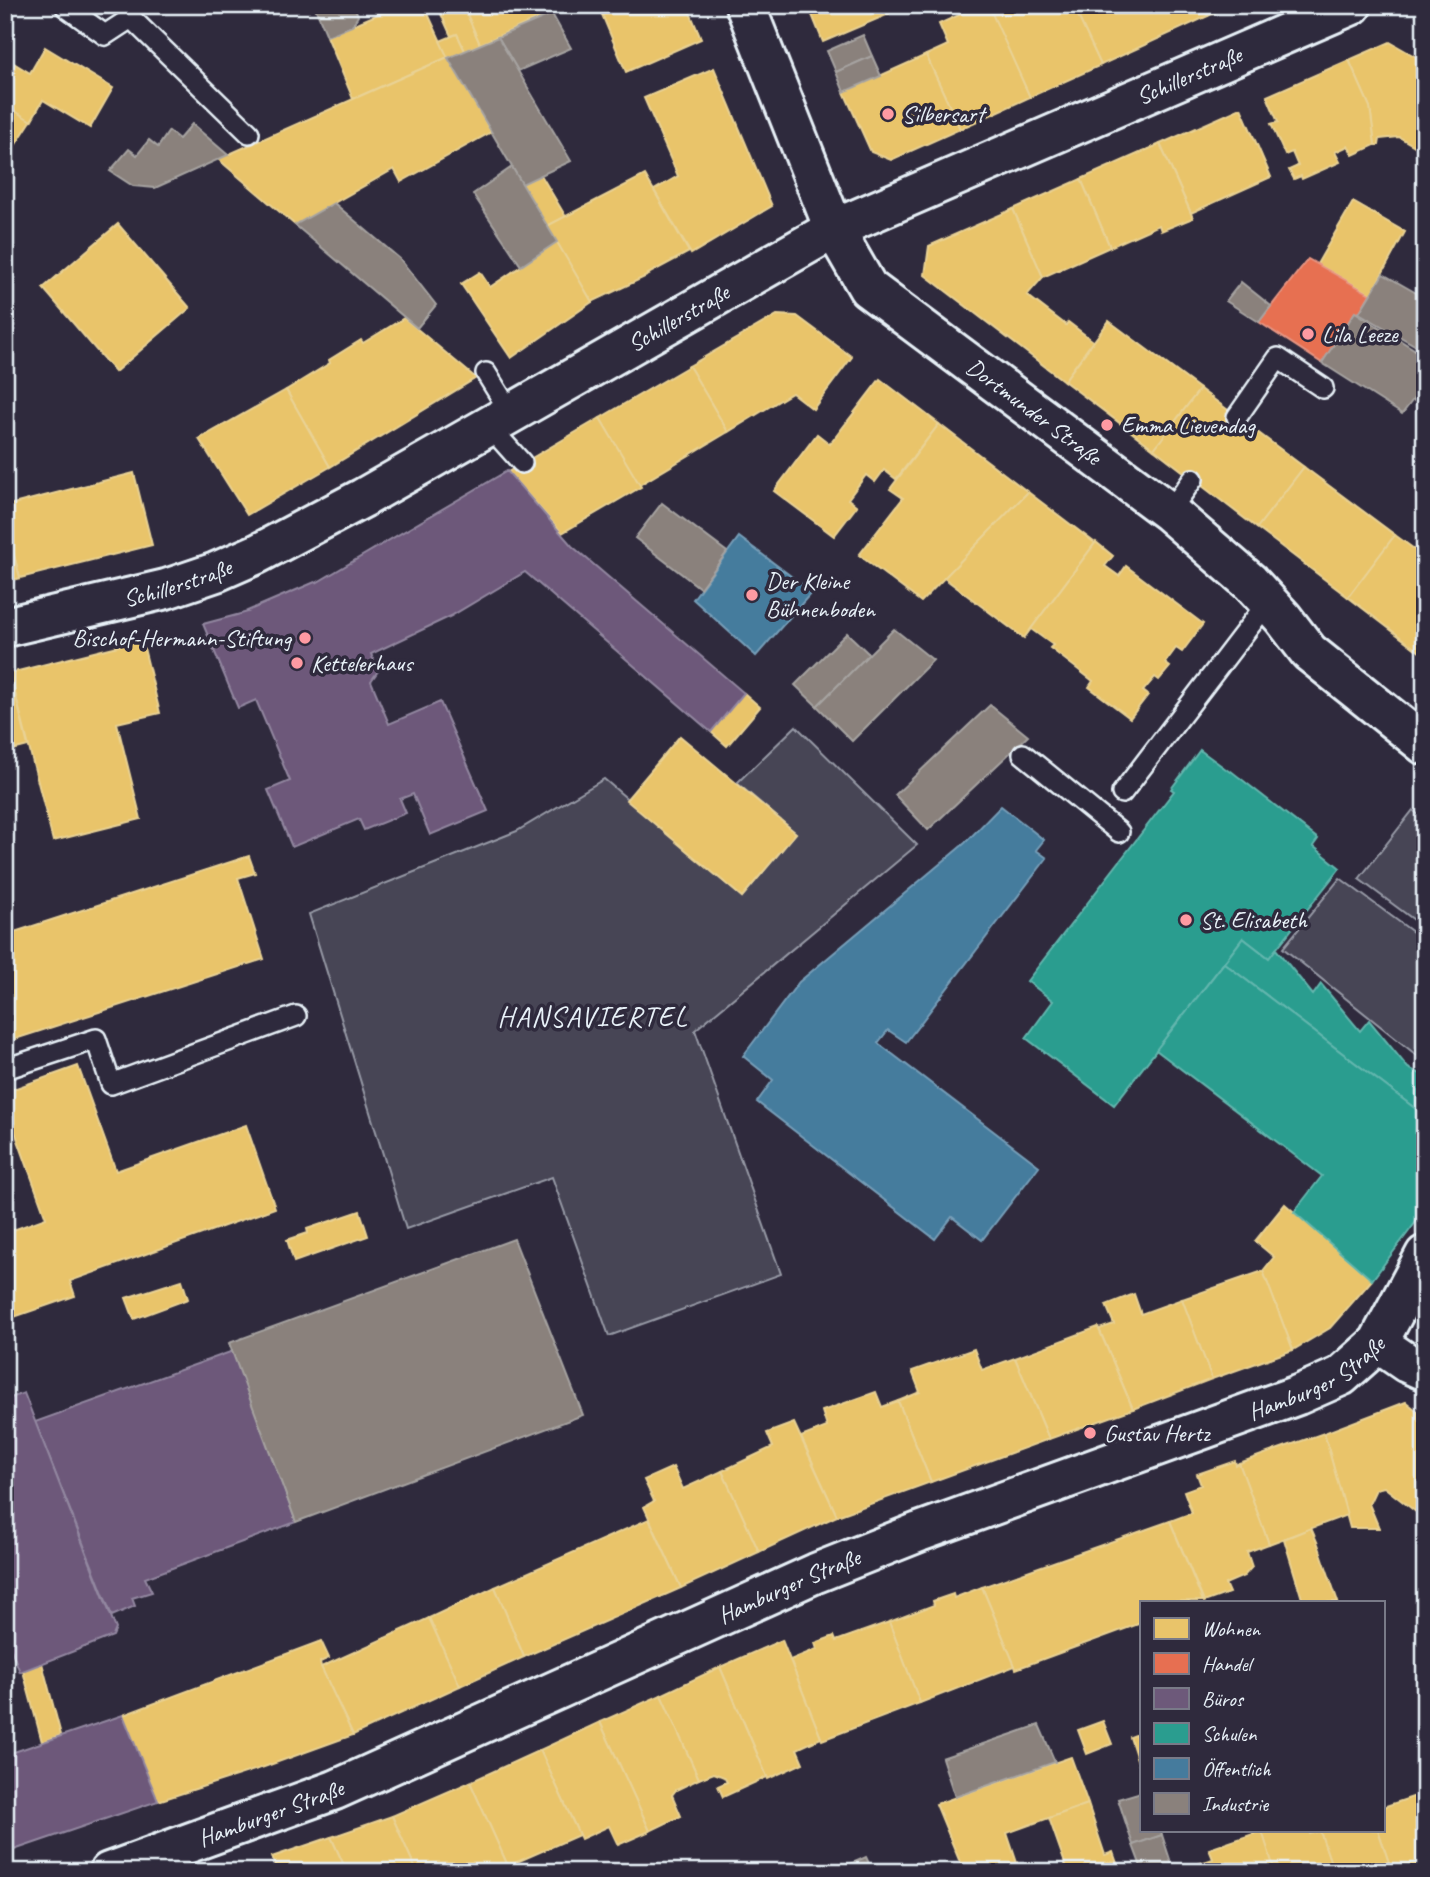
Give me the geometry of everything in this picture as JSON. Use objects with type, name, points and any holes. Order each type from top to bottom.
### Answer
[{"type":"street","name":"Dortmunder Straße","points":[[745,5],[834,229],[868,288],[1168,512],[1250,582],[1309,652],[1425,745]]},
{"type":"street","name":"Schillerstraße","points":[[5,627],[166,589],[257,554],[363,498],[834,229],[1352,5]]},
{"type":"street","name":"Hamburger Straße","points":[[109,1872],[361,1779],[816,1573],[1298,1395],[1341,1376],[1378,1343],[1425,1255]]},
{"type":"street","points":[[1378,1343],[1407,1363],[1425,1371]]},
{"type":"lane","points":[[66,8],[106,35],[131,18],[249,133]]},
{"type":"lane","points":[[1237,417],[1278,358],[1323,388]]},
{"type":"lane","points":[[486,373],[499,419],[522,463]]},
{"type":"lane","points":[[1168,512],[1193,479]]},
{"type":"lane","points":[[1122,793],[1268,602]]},
{"type":"lane","points":[[1023,754],[1119,832]]},
{"type":"lane","points":[[5,1069],[96,1040],[111,1084],[296,1016]]},
{"type":"shaded area","points":[[796,726],[917,845],[695,1030],[781,1274],[609,1336],[552,1177],[406,1229],[309,914],[517,831],[604,779],[742,897],[796,833],[737,783]]},
{"type":"shaded area","points":[[1413,810],[1425,821],[1425,928],[1359,879]]},
{"type":"shaded area","points":[[1340,878],[1425,941],[1425,1062],[1283,948]]},
{"type":"building: Wohnen","points":[[399,5],[424,5],[448,57],[353,99],[327,36]]},
{"type":"building: Wohnen","points":[[437,5],[463,5],[480,44],[465,51],[457,34],[451,36]]},
{"type":"building: Wohnen","points":[[463,5],[569,5],[480,44]]},
{"type":"building: Wohnen","points":[[598,5],[687,5],[701,39],[626,72]]},
{"type":"building: Wohnen","points":[[808,5],[885,5],[889,14],[823,42]]},
{"type":"building: Wohnen","points":[[981,5],[989,5],[1030,97],[960,129],[926,55],[948,45],[939,24]]},
{"type":"building: Wohnen","points":[[999,5],[1073,5],[1101,65],[1030,97],[990,9]]},
{"type":"building: Wohnen","points":[[1073,5],[1203,5],[1208,16],[1101,65]]},
{"type":"building: Wohnen","points":[[1203,5],[1231,5],[1208,16]]},
{"type":"building: Wohnen","points":[[457,34],[465,51],[448,58],[440,41]]},
{"type":"building: Wohnen","points":[[1390,42],[1425,62],[1425,152],[1399,137],[1380,139],[1379,145],[1375,145],[1370,107],[1349,60]]},
{"type":"building: Wohnen","points":[[45,47],[113,88],[90,128],[43,100],[31,121],[5,105],[7,59],[30,73]]},
{"type":"building: Wohnen","points":[[926,55],[960,129],[891,160],[871,152],[844,92]]},
{"type":"building: Wohnen","points":[[448,57],[491,132],[401,182],[394,169],[295,225],[218,159]]},
{"type":"building: Wohnen","points":[[1349,60],[1370,107],[1375,145],[1353,155],[1348,146],[1335,152],[1340,162],[1302,179],[1301,176],[1294,179],[1289,170],[1298,166],[1292,152],[1285,155],[1271,124],[1278,122],[1267,96]]},
{"type":"building: Wohnen","points":[[714,68],[772,206],[691,254],[654,190],[678,176],[644,98]]},
{"type":"building: Wohnen","points":[[5,105],[31,121],[5,161]]},
{"type":"building: Wohnen","points":[[1241,108],[1271,177],[1191,213],[1160,144]]},
{"type":"building: Wohnen","points":[[1160,144],[1193,218],[1161,231],[1159,225],[1110,247],[1081,179]]},
{"type":"building: Wohnen","points":[[541,175],[566,217],[547,226],[522,184]]},
{"type":"building: Wohnen","points":[[645,175],[689,252],[649,275],[592,302],[547,226]]},
{"type":"building: Wohnen","points":[[1081,179],[1110,247],[1043,277],[1013,209]]},
{"type":"building: Wohnen","points":[[1353,202],[1405,232],[1371,294],[1317,264]]},
{"type":"building: Wohnen","points":[[1013,209],[1043,277],[1027,295],[1066,325],[1068,322],[1093,341],[1064,381],[925,275],[929,246]]},
{"type":"building: Wohnen","points":[[118,224],[190,308],[115,372],[43,288]]},
{"type":"building: Wohnen","points":[[557,242],[592,302],[511,358],[461,284],[480,272],[490,287]]},
{"type":"building: Wohnen","points":[[777,315],[797,316],[852,357],[813,409],[792,393],[728,432],[689,366]]},
{"type":"building: Wohnen","points":[[404,318],[476,378],[330,467],[286,390],[361,340],[363,343]]},
{"type":"building: Wohnen","points":[[1109,321],[1200,389],[1154,449],[1064,381]]},
{"type":"building: Wohnen","points":[[689,366],[728,432],[639,485],[600,418]]},
{"type":"building: Wohnen","points":[[880,379],[939,424],[896,479],[884,470],[875,482],[866,475],[848,499],[857,506],[834,536],[774,491],[817,434],[830,444]]},
{"type":"building: Wohnen","points":[[1200,389],[1304,467],[1257,528],[1154,449]]},
{"type":"building: Wohnen","points":[[286,390],[330,467],[247,515],[199,439]]},
{"type":"building: Wohnen","points":[[600,418],[641,487],[562,533],[508,472]]},
{"type":"building: Wohnen","points":[[939,424],[1028,492],[921,602],[859,555],[903,498],[890,489]]},
{"type":"building: Wohnen","points":[[1304,467],[1395,535],[1348,597],[1257,528]]},
{"type":"building: Wohnen","points":[[134,473],[152,545],[20,578],[5,521],[5,506]]},
{"type":"building: Wohnen","points":[[1028,492],[1095,543],[1024,638],[944,578]]},
{"type":"building: Wohnen","points":[[5,521],[20,578],[5,582]]},
{"type":"building: Wohnen","points":[[1395,535],[1425,557],[1425,656],[1348,597]]},
{"type":"building: Wohnen","points":[[1096,542],[1113,556],[1105,566],[1119,576],[1126,566],[1203,624],[1182,652],[1176,648],[1165,663],[1170,667],[1159,680],[1155,677],[1143,691],[1148,695],[1130,718],[1089,687],[1093,681],[1050,648],[1053,645],[1031,629]]},
{"type":"building: Wohnen","points":[[142,640],[160,713],[117,723],[141,819],[53,841],[10,673]]},
{"type":"building: Wohnen","points":[[10,673],[28,746],[5,752],[5,674]]},
{"type":"building: Wohnen","points":[[744,693],[760,707],[727,746],[711,732]]},
{"type":"building: Wohnen","points":[[680,736],[796,833],[742,897],[626,800]]},
{"type":"building: Wohnen","points":[[249,856],[255,873],[238,878],[264,959],[9,1041],[5,1030],[5,935]]},
{"type":"building: Wohnen","points":[[78,1066],[116,1171],[246,1125],[275,1208],[70,1281],[75,1296],[5,1320],[5,1233],[46,1218],[5,1104],[5,1092]]},
{"type":"building: Wohnen","points":[[1285,1204],[1372,1280],[1330,1328],[1293,1350],[1263,1271],[1274,1257],[1255,1241]]},
{"type":"building: Wohnen","points":[[360,1211],[368,1236],[294,1262],[287,1240],[308,1233],[307,1229]]},
{"type":"building: Wohnen","points":[[1263,1271],[1293,1350],[1212,1379],[1182,1299]]},
{"type":"building: Wohnen","points":[[182,1280],[188,1299],[134,1319],[126,1298]]},
{"type":"building: Wohnen","points":[[1134,1294],[1141,1314],[1182,1299],[1212,1379],[1133,1409],[1099,1329],[1114,1324],[1106,1305]]},
{"type":"building: Wohnen","points":[[1098,1327],[1133,1409],[1049,1439],[1015,1358]]},
{"type":"building: Wohnen","points":[[974,1349],[982,1370],[1015,1358],[1049,1439],[931,1482],[898,1401],[920,1392],[912,1371]]},
{"type":"building: Wohnen","points":[[876,1392],[882,1407],[898,1401],[931,1482],[837,1516],[801,1437],[827,1427],[822,1411]]},
{"type":"building: Wohnen","points":[[1406,1402],[1425,1417],[1425,1519],[1384,1487],[1376,1489],[1369,1504],[1379,1528],[1350,1528],[1324,1433]]},
{"type":"building: Wohnen","points":[[794,1423],[837,1516],[759,1552],[722,1471],[773,1447],[767,1433]]},
{"type":"building: Wohnen","points":[[1324,1433],[1347,1515],[1269,1544],[1239,1463]]},
{"type":"building: Wohnen","points":[[1235,1461],[1236,1465],[1239,1463],[1269,1544],[1247,1552],[1252,1567],[1244,1576],[1225,1584],[1229,1593],[1207,1601],[1204,1601],[1170,1521],[1192,1513],[1184,1491],[1201,1485],[1197,1474]]},
{"type":"building: Wohnen","points":[[673,1467],[683,1489],[722,1471],[759,1552],[681,1588],[644,1507],[654,1501],[644,1480]]},
{"type":"building: Wohnen","points":[[649,1519],[681,1588],[524,1657],[495,1587]]},
{"type":"building: Wohnen","points":[[1170,1521],[1203,1601],[1140,1601],[1140,1623],[1016,1669],[982,1587]]},
{"type":"building: Wohnen","points":[[1311,1528],[1338,1601],[1303,1601],[1284,1539]]},
{"type":"building: Wohnen","points":[[495,1587],[524,1657],[460,1686],[429,1618]]},
{"type":"building: Wohnen","points":[[982,1587],[1015,1666],[920,1703],[889,1622],[934,1605],[933,1601],[953,1594],[954,1598]]},
{"type":"building: Wohnen","points":[[429,1618],[460,1686],[353,1735],[321,1667]]},
{"type":"building: Wohnen","points":[[889,1622],[920,1703],[822,1740],[790,1660],[817,1649],[815,1643],[834,1636],[836,1641]]},
{"type":"building: Wohnen","points":[[782,1640],[821,1738],[797,1749],[803,1763],[768,1779],[720,1667]]},
{"type":"building: Wohnen","points":[[321,1641],[329,1658],[320,1662],[321,1667],[353,1735],[158,1801],[123,1715]]},
{"type":"building: Wohnen","points":[[42,1663],[61,1735],[42,1742],[23,1671]]},
{"type":"building: Wohnen","points":[[720,1667],[767,1777],[723,1797],[718,1786],[727,1782],[724,1777],[714,1773],[699,1779],[661,1695]]},
{"type":"building: Wohnen","points":[[661,1695],[699,1779],[676,1790],[672,1795],[681,1816],[650,1831],[600,1722]]},
{"type":"building: Wohnen","points":[[1103,1721],[1112,1744],[1087,1754],[1078,1730]]},
{"type":"building: Wohnen","points":[[600,1722],[650,1831],[618,1845],[609,1826],[581,1839],[540,1750]]},
{"type":"building: Wohnen","points":[[1140,1733],[1140,1769],[1130,1737]]},
{"type":"building: Wohnen","points":[[540,1750],[579,1835],[508,1866],[470,1782]]},
{"type":"building: Wohnen","points":[[1071,1757],[1088,1804],[1007,1833],[1020,1872],[964,1872],[936,1804]]},
{"type":"building: Wohnen","points":[[470,1782],[508,1866],[495,1872],[417,1872],[392,1816]]},
{"type":"building: Wohnen","points":[[1425,1793],[1425,1872],[1392,1872],[1379,1832],[1384,1832],[1384,1807]]},
{"type":"building: Wohnen","points":[[1088,1804],[1105,1855],[1113,1852],[1120,1872],[1068,1872],[1049,1818]]},
{"type":"building: Wohnen","points":[[392,1816],[417,1872],[347,1872],[331,1837]]},
{"type":"building: Wohnen","points":[[1262,1832],[1320,1832],[1334,1872],[1275,1872]]},
{"type":"building: Wohnen","points":[[1262,1832],[1275,1872],[1174,1872],[1213,1859],[1209,1849]]},
{"type":"building: Wohnen","points":[[1320,1832],[1379,1832],[1392,1872],[1334,1872]]},
{"type":"building: Wohnen","points":[[331,1837],[347,1872],[277,1872],[272,1857]]},
{"type":"building: Handel","points":[[1308,259],[1370,294],[1322,363],[1259,322]]},
{"type":"building: Büros","name":"Kettelerhaus","points":[[507,471],[572,546],[744,693],[711,732],[525,572],[451,616],[371,654],[378,671],[371,681],[389,724],[440,702],[488,811],[430,835],[413,794],[400,799],[406,813],[364,830],[359,819],[292,847],[268,790],[290,781],[256,700],[238,708],[203,624],[248,612],[316,583]]},
{"type":"building: Büros","points":[[233,1351],[296,1522],[145,1578],[152,1592],[132,1598],[135,1606],[112,1616],[35,1422]]},
{"type":"building: Büros","points":[[24,1393],[116,1629],[113,1636],[20,1672],[5,1634],[5,1400]]},
{"type":"building: Büros","points":[[123,1715],[158,1801],[5,1853],[5,1755]]},
{"type":"building: Schulen","name":"St. Elisabeth","points":[[1200,750],[1318,839],[1313,846],[1340,868],[1269,958],[1243,938],[1114,1105],[1026,1038],[1053,1001],[1027,981],[1174,791],[1171,789]]},
{"type":"building: Schulen","points":[[1243,938],[1269,958],[1276,949],[1313,995],[1321,984],[1360,1031],[1369,1020],[1408,1068],[1425,1076],[1425,1116],[1224,963]]},
{"type":"building: Schulen","points":[[1224,963],[1425,1116],[1425,1210],[1372,1280],[1294,1212],[1322,1176],[1156,1050]]},
{"type":"building: Öffentlich","name":"Der Kleine Bühnenboden","points":[[739,537],[812,592],[756,656],[693,599]]},
{"type":"building: Öffentlich","points":[[1001,806],[1044,840],[1036,850],[1047,858],[906,1042],[888,1030],[878,1043],[1039,1166],[982,1240],[952,1217],[935,1239],[757,1102],[773,1080],[743,1056],[799,982],[965,843]]},
{"type":"building: Industrie","points":[[314,5],[354,5],[358,16],[352,26],[327,36]]},
{"type":"building: Industrie","points":[[552,14],[571,48],[518,71],[498,37]]},
{"type":"building: Industrie","points":[[863,35],[872,56],[836,72],[827,51]]},
{"type":"building: Industrie","points":[[498,37],[571,161],[522,184],[448,58]]},
{"type":"building: Industrie","points":[[872,56],[881,76],[844,92],[836,72]]},
{"type":"building: Industrie","points":[[192,124],[228,155],[155,188],[133,186],[110,171],[129,149],[137,155],[149,140],[158,147],[169,131],[179,139]]},
{"type":"building: Industrie","points":[[512,167],[557,242],[521,266],[473,194]]},
{"type":"building: Industrie","points":[[334,203],[400,259],[436,305],[417,328],[295,225]]},
{"type":"building: Industrie","points":[[1383,274],[1425,298],[1425,351],[1359,313]]},
{"type":"building: Industrie","points":[[1241,282],[1271,306],[1259,322],[1226,301]]},
{"type":"building: Industrie","points":[[1355,312],[1425,356],[1425,384],[1402,414],[1322,363]]},
{"type":"building: Industrie","points":[[1425,384],[1425,408],[1413,400]]},
{"type":"building: Industrie","points":[[662,503],[727,552],[700,588],[635,538]]},
{"type":"building: Industrie","points":[[894,629],[933,660],[852,741],[817,706]]},
{"type":"building: Industrie","points":[[847,633],[869,654],[817,706],[795,685]]},
{"type":"building: Industrie","points":[[990,705],[1028,736],[928,830],[895,795]]},
{"type":"building: Industrie","points":[[514,1239],[583,1415],[296,1522],[229,1343]]},
{"type":"building: Industrie","points":[[1039,1725],[1055,1762],[955,1797],[942,1758]]},
{"type":"building: Industrie","points":[[1140,1792],[1140,1832],[1161,1832],[1162,1835],[1133,1845],[1118,1799]]},
{"type":"building: Industrie","points":[[1162,1835],[1174,1872],[1143,1872],[1133,1845]]},
{"type":"building: Industrie","points":[[866,1857],[873,1872],[832,1872]]},
{"type":"place","name":"Silbersart","points":[[888,114]]},
{"type":"place","name":"Lila Leeze","points":[[1308,334]]},
{"type":"place","name":"Emma Lievendag","points":[[1107,425]]},
{"type":"place","name":"Der Kleine Bühnenboden","points":[[752,595]]},
{"type":"place","name":"Bischof-Hermann-Stiftung","points":[[305,638]]},
{"type":"place","name":"Kettelerhaus","points":[[297,663]]},
{"type":"place","name":"St. Elisabeth","points":[[1186,920]]},
{"type":"place","name":"Gustav Hertz","points":[[1090,1433]]},
{"type":"district","name":"HANSAVIERTEL","points":[[593,1016]]}]
